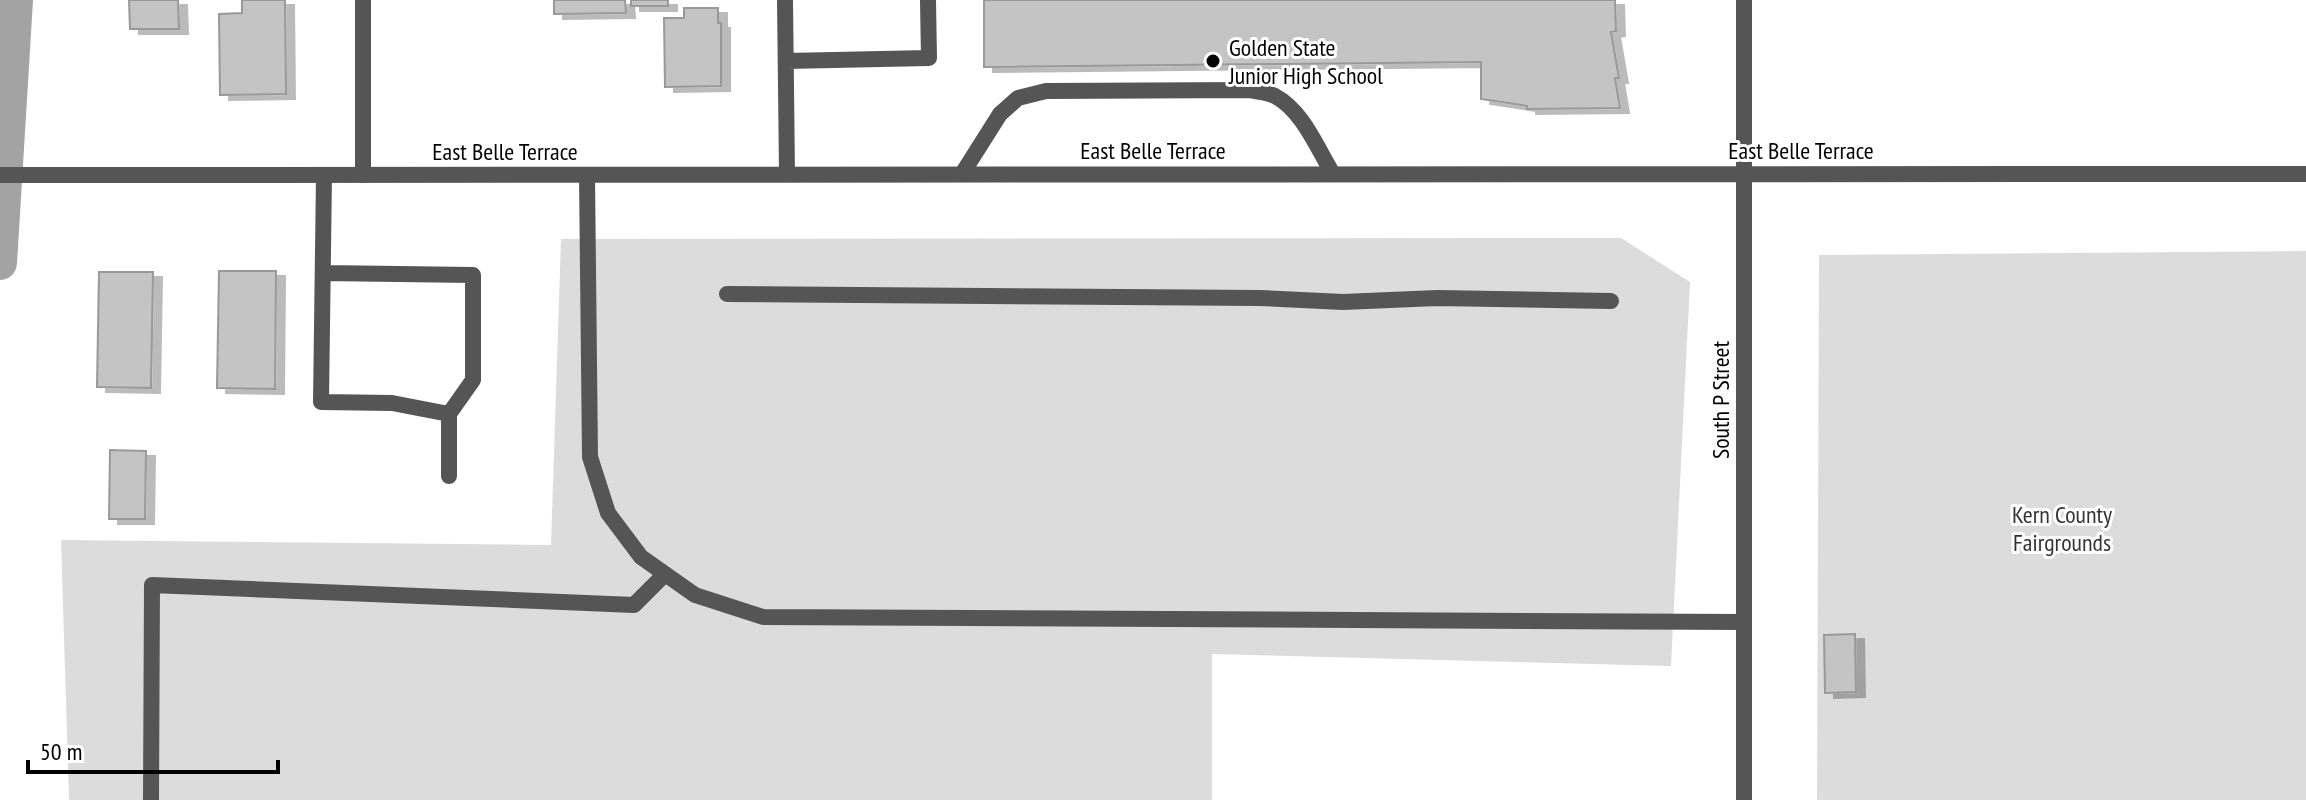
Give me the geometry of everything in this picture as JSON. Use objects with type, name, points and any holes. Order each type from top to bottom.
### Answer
[{"type":"street","points":[[363,0],[363,175]]},
{"type":"street","points":[[785,0],[787,174]]},
{"type":"street","points":[[786,61],[929,58],[928,0]]},
{"type":"street","name":"South P Street","points":[[1744,0],[1744,800]]},
{"type":"street","points":[[962,174],[1000,114],[1018,98],[1046,91],[1249,90],[1272,94],[1289,105],[1333,174]]},
{"type":"street","name":"East Belle Terrace","points":[[0,175],[2306,174]]},
{"type":"street","points":[[324,175],[321,402],[392,403],[449,414]]},
{"type":"street","points":[[587,175],[590,457],[608,513],[641,557],[695,595],[763,617],[1744,622]]},
{"type":"street","points":[[323,273],[473,275],[473,380],[449,414],[449,476]]},
{"type":"street","points":[[727,294],[1244,298],[1343,302],[1437,298],[1611,301]]},
{"type":"street","points":[[151,800],[152,585],[634,605],[665,574]]},
{"type":"green space","points":[[1621,238],[1690,282],[1671,666],[1212,654],[1212,800],[69,800],[61,540],[551,545],[561,239]]},
{"type":"green space","name":"Kern County Fairgrounds","points":[[2306,251],[2306,800],[1817,800],[1819,255]]},
{"type":"building","points":[[129,0],[178,0],[179,29],[130,29]]},
{"type":"building","points":[[242,0],[285,0],[286,94],[220,95],[219,14],[242,13]]},
{"type":"building","points":[[554,0],[625,0],[626,13],[554,14]]},
{"type":"building","points":[[631,0],[668,0],[668,6],[631,6]]},
{"type":"building","points":[[984,0],[1615,0],[1616,31],[1611,32],[1619,78],[1615,78],[1620,108],[1527,109],[1527,106],[1481,99],[1481,62],[984,67]]},
{"type":"building","points":[[684,8],[718,8],[718,23],[721,23],[721,86],[665,87],[664,18],[684,18]]},
{"type":"building","points":[[219,271],[276,271],[275,389],[217,388]]},
{"type":"building","points":[[99,272],[153,272],[151,388],[97,387]]},
{"type":"building","points":[[110,450],[146,451],[145,519],[109,519]]},
{"type":"building","points":[[1855,634],[1856,692],[1825,693],[1824,635]]},
{"type":"waterway","points":[[0,263],[16,0]]},
{"type":"place","name":"Golden State Junior High School","points":[[1213,61]]}]
